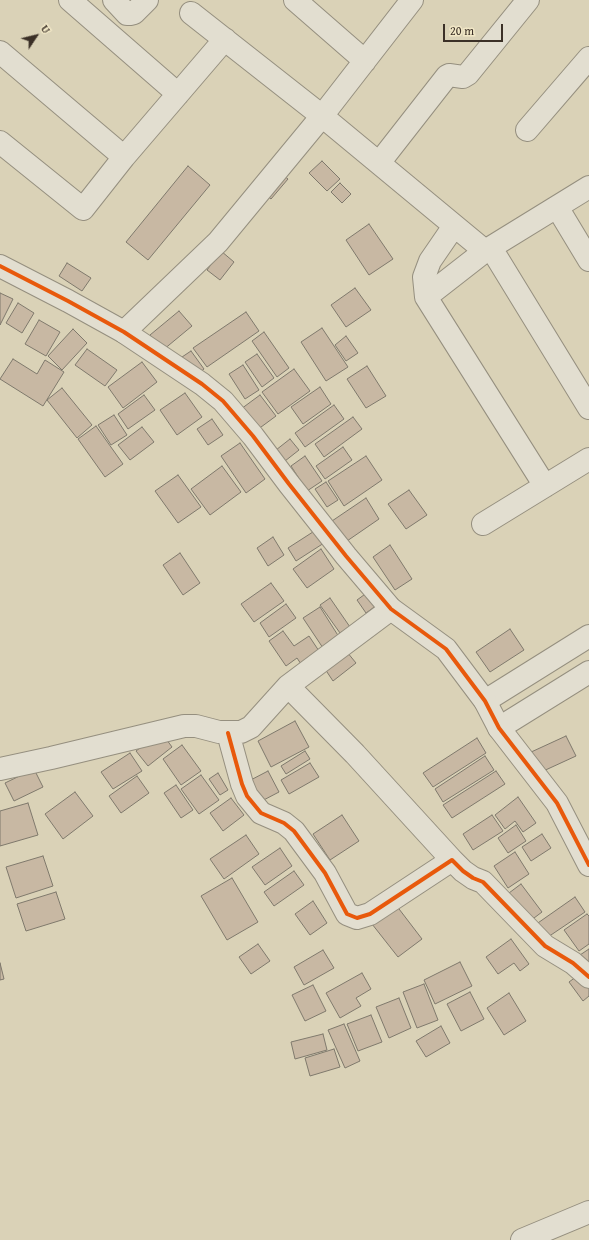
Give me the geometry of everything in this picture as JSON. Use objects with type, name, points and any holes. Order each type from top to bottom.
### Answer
[{"type":"street","points":[[70,0],[178,94]]},
{"type":"street","points":[[114,0],[127,14],[130,14],[134,13],[147,0]]},
{"type":"street","points":[[124,332],[218,242],[322,116],[412,0]]},
{"type":"street","points":[[379,163],[447,76],[463,77],[468,74],[528,0]]},
{"type":"street","points":[[306,4],[365,61]]},
{"type":"street","points":[[191,13],[322,116],[454,226],[488,250],[589,408]]},
{"type":"street","points":[[0,142],[83,209],[124,157],[225,39]]},
{"type":"street","points":[[0,52],[124,157]]},
{"type":"street","points":[[527,130],[589,58]]},
{"type":"street","points":[[426,297],[488,250],[589,187]]},
{"type":"street","points":[[557,207],[589,260]]},
{"type":"street","points":[[454,226],[430,260],[424,277],[426,297],[545,486]]},
{"type":"street","points":[[0,266],[124,332],[202,384],[223,401],[254,436],[289,484],[346,556],[391,608],[446,649],[485,701],[499,728],[556,803],[589,865]]},
{"type":"street","points":[[483,524],[589,459]]},
{"type":"street","points":[[0,769],[184,726],[196,726],[228,733],[240,732],[251,727],[288,686],[391,608]]},
{"type":"street","points":[[485,701],[589,636]]},
{"type":"street","points":[[499,728],[589,672]]},
{"type":"street","points":[[288,686],[355,754],[463,871],[473,878],[484,882],[545,946],[573,963],[589,978]]},
{"type":"street","points":[[228,733],[242,784],[247,796],[261,813],[269,818],[284,823],[294,831],[325,873],[348,914],[357,918],[370,914],[452,860]]},
{"type":"street","points":[[522,1240],[589,1212]]},
{"type":"building","points":[[322,161],[340,179],[327,191],[309,173]]},
{"type":"building","points":[[188,166],[210,185],[148,260],[126,242]]},
{"type":"building","points":[[278,171],[288,179],[271,199],[261,191]]},
{"type":"building","points":[[340,183],[351,194],[342,203],[331,192]]},
{"type":"building","points":[[369,224],[393,259],[369,275],[346,240]]},
{"type":"building","points":[[221,251],[234,262],[220,280],[207,270]]},
{"type":"building","points":[[67,263],[91,278],[82,291],[59,276]]},
{"type":"building","points":[[355,288],[371,310],[346,327],[331,305]]},
{"type":"building","points":[[0,293],[13,299],[0,325]]},
{"type":"building","points":[[18,303],[34,313],[22,333],[6,323]]},
{"type":"building","points":[[179,311],[192,326],[163,350],[150,335]]},
{"type":"building","points":[[246,312],[259,331],[207,367],[193,348]]},
{"type":"building","points":[[39,320],[60,332],[46,356],[25,344]]},
{"type":"building","points":[[322,328],[348,367],[326,381],[301,342]]},
{"type":"building","points":[[73,329],[87,343],[62,370],[48,356]]},
{"type":"building","points":[[264,332],[289,368],[277,377],[252,341]]},
{"type":"building","points":[[346,336],[358,353],[346,361],[335,345]]},
{"type":"building","points":[[87,349],[117,370],[105,386],[75,365]]},
{"type":"building","points":[[191,351],[204,369],[195,376],[182,357]]},
{"type":"building","points":[[257,354],[274,378],[262,387],[245,362]]},
{"type":"building","points":[[13,359],[37,374],[45,360],[64,372],[43,406],[0,379]]},
{"type":"building","points":[[142,362],[157,382],[123,408],[108,387]]},
{"type":"building","points":[[243,365],[259,390],[245,399],[229,374]]},
{"type":"building","points":[[367,366],[386,396],[366,408],[347,379]]},
{"type":"building","points":[[294,369],[310,391],[278,414],[262,392]]},
{"type":"building","points":[[320,387],[331,404],[303,424],[291,407]]},
{"type":"building","points":[[62,388],[92,425],[77,438],[47,400]]},
{"type":"building","points":[[185,393],[202,417],[177,435],[160,410]]},
{"type":"building","points":[[144,395],[155,410],[128,429],[118,414]]},
{"type":"building","points":[[260,395],[276,416],[257,430],[241,409]]},
{"type":"building","points":[[334,405],[344,419],[305,447],[295,433]]},
{"type":"building","points":[[114,415],[127,435],[111,445],[98,425]]},
{"type":"building","points":[[353,417],[362,429],[324,457],[315,444]]},
{"type":"building","points":[[212,419],[223,435],[208,445],[197,429]]},
{"type":"building","points":[[96,426],[123,464],[105,477],[78,439]]},
{"type":"building","points":[[142,427],[154,442],[130,460],[118,445]]},
{"type":"building","points":[[290,439],[299,450],[285,461],[276,450]]},
{"type":"building","points":[[240,443],[265,479],[246,493],[221,456]]},
{"type":"building","points":[[343,447],[352,460],[325,479],[316,466]]},
{"type":"building","points":[[305,456],[322,481],[307,491],[291,466]]},
{"type":"building","points":[[366,456],[382,480],[344,506],[328,481]]},
{"type":"building","points":[[222,466],[241,492],[210,515],[191,489]]},
{"type":"building","points":[[178,475],[201,507],[178,523],[155,491]]},
{"type":"building","points":[[326,482],[338,500],[327,507],[315,489]]},
{"type":"building","points":[[409,490],[427,515],[406,529],[388,504]]},
{"type":"building","points":[[366,498],[379,519],[347,541],[332,521]]},
{"type":"building","points":[[316,530],[324,543],[296,561],[288,548]]},
{"type":"building","points":[[273,537],[284,555],[268,566],[257,548]]},
{"type":"building","points":[[390,545],[412,579],[395,590],[373,557]]},
{"type":"building","points":[[321,549],[334,569],[307,588],[293,569]]},
{"type":"building","points":[[180,553],[200,583],[183,595],[163,565]]},
{"type":"building","points":[[271,583],[284,601],[254,622],[241,604]]},
{"type":"building","points":[[368,592],[377,605],[366,613],[357,600]]},
{"type":"building","points":[[330,598],[350,627],[340,633],[320,605]]},
{"type":"building","points":[[286,604],[296,618],[269,637],[260,623]]},
{"type":"building","points":[[320,607],[339,637],[323,648],[303,618]]},
{"type":"building","points":[[510,629],[524,650],[490,672],[476,652]]},
{"type":"building","points":[[283,631],[294,646],[309,636],[319,651],[301,664],[297,658],[286,666],[269,641]]},
{"type":"building","points":[[347,652],[356,663],[333,681],[325,669]]},
{"type":"building","points":[[295,721],[309,747],[271,767],[258,741]]},
{"type":"building","points":[[161,732],[172,747],[148,766],[136,751]]},
{"type":"building","points":[[566,736],[576,756],[539,773],[529,753]]},
{"type":"building","points":[[477,738],[486,753],[433,787],[423,773]]},
{"type":"building","points":[[182,745],[201,771],[181,785],[163,759]]},
{"type":"building","points":[[305,751],[310,759],[286,774],[281,766]]},
{"type":"building","points":[[130,753],[142,771],[113,789],[101,772]]},
{"type":"building","points":[[485,756],[494,770],[443,802],[435,789]]},
{"type":"building","points":[[310,763],[319,777],[289,794],[281,780]]},
{"type":"building","points":[[34,769],[43,787],[14,801],[5,783]]},
{"type":"building","points":[[268,771],[279,792],[256,804],[245,783]]},
{"type":"building","points":[[496,771],[505,784],[452,818],[443,805]]},
{"type":"building","points":[[218,773],[228,790],[220,795],[209,779]]},
{"type":"building","points":[[201,775],[219,800],[199,814],[181,789]]},
{"type":"building","points":[[137,776],[149,793],[121,813],[109,796]]},
{"type":"building","points":[[176,785],[193,810],[181,818],[164,793]]},
{"type":"building","points":[[75,792],[93,816],[63,839],[45,814]]},
{"type":"building","points":[[518,797],[536,823],[523,832],[515,821],[505,829],[495,815]]},
{"type":"building","points":[[231,798],[244,815],[223,831],[210,813]]},
{"type":"building","points":[[28,803],[38,835],[0,846],[0,811]]},
{"type":"building","points":[[342,815],[359,841],[330,860],[313,834]]},
{"type":"building","points":[[492,815],[503,831],[473,850],[463,834]]},
{"type":"building","points":[[516,825],[526,841],[508,853],[498,838]]},
{"type":"building","points":[[542,834],[551,848],[531,861],[522,847]]},
{"type":"building","points":[[246,835],[259,854],[224,879],[210,859]]},
{"type":"building","points":[[280,848],[292,866],[265,885],[252,867]]},
{"type":"building","points":[[515,852],[529,874],[508,888],[494,866]]},
{"type":"building","points":[[43,856],[53,886],[16,898],[6,867]]},
{"type":"building","points":[[294,871],[304,885],[274,906],[264,892]]},
{"type":"building","points":[[232,878],[258,922],[227,940],[201,896]]},
{"type":"building","points":[[521,884],[542,912],[526,924],[505,896]]},
{"type":"building","points":[[56,892],[65,919],[26,931],[17,904]]},
{"type":"building","points":[[575,897],[585,912],[545,939],[535,925]]},
{"type":"building","points":[[313,901],[327,923],[310,935],[295,914]]},
{"type":"building","points":[[396,905],[422,939],[398,957],[372,924]]},
{"type":"building","points":[[587,914],[589,916],[589,944],[579,951],[564,930]]},
{"type":"building","points":[[511,939],[529,964],[520,971],[514,963],[498,974],[486,957]]},
{"type":"building","points":[[258,944],[270,961],[251,974],[239,957]]},
{"type":"building","points":[[589,949],[589,968],[580,955]]},
{"type":"building","points":[[323,950],[334,968],[304,985],[294,967]]},
{"type":"building","points":[[460,962],[472,986],[435,1004],[424,980]]},
{"type":"building","points":[[0,963],[4,979],[0,980]]},
{"type":"building","points":[[362,973],[371,989],[356,998],[361,1006],[340,1018],[326,993]]},
{"type":"building","points":[[580,974],[589,986],[589,996],[583,1001],[569,982]]},
{"type":"building","points":[[424,984],[438,1020],[417,1028],[403,992]]},
{"type":"building","points":[[313,985],[326,1011],[305,1021],[292,995]]},
{"type":"building","points":[[470,992],[484,1019],[461,1031],[447,1004]]},
{"type":"building","points":[[509,993],[526,1021],[504,1035],[487,1008]]},
{"type":"building","points":[[399,998],[411,1028],[389,1038],[376,1007]]},
{"type":"building","points":[[371,1015],[382,1042],[358,1051],[347,1024]]},
{"type":"building","points":[[344,1024],[360,1061],[345,1068],[328,1030]]},
{"type":"building","points":[[441,1026],[450,1043],[426,1057],[416,1041]]},
{"type":"building","points":[[323,1034],[327,1050],[295,1059],[291,1042]]},
{"type":"building","points":[[334,1049],[340,1067],[310,1076],[305,1058]]},
{"type":"cycle path","points":[[0,266],[124,332],[202,384],[223,401],[253,436],[346,556],[391,609],[446,649],[485,701],[499,728],[557,803],[589,865]]},
{"type":"cycle path","points":[[228,733],[242,784],[247,796],[261,813],[284,823],[294,831],[325,873],[347,914],[357,918],[370,914],[452,860],[463,871],[473,878],[483,882],[545,946],[573,963],[589,977]]}]
